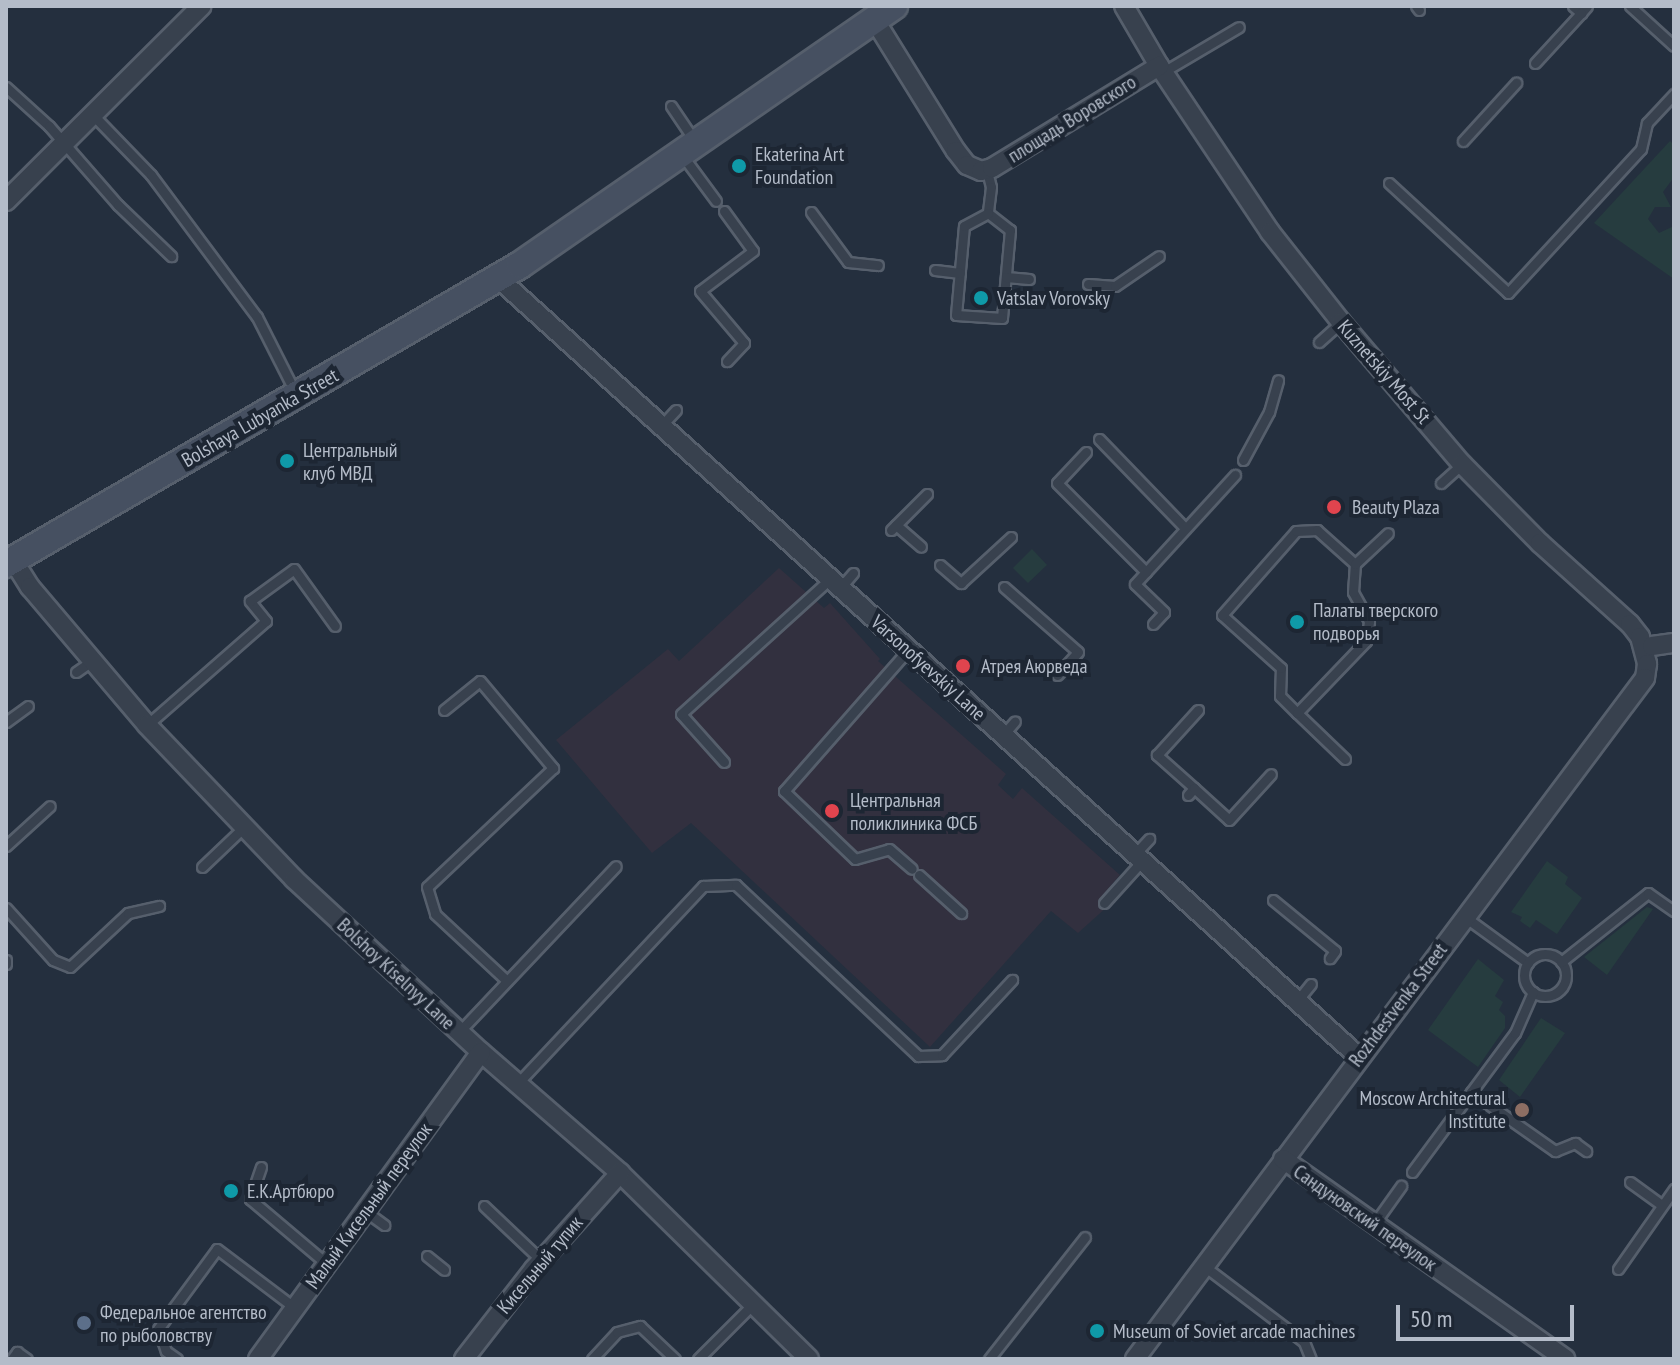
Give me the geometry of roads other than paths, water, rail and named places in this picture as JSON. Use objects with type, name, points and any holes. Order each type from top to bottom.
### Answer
[{"type":"main road","name":"Bolshaya Lubyanka Street","points":[[10,562],[498,278],[884,13]]},
{"type":"street","points":[[9,191],[64,144],[202,6]]},
{"type":"street","name":"Kuznetskiy Most St","points":[[1128,10],[1161,69],[1270,232],[1341,322],[1462,464],[1540,543],[1630,624],[1648,647]]},
{"type":"street","name":"площадь Воровского","points":[[884,13],[956,151],[973,169],[987,171],[1161,69]]},
{"type":"street","name":"Varsonofyevskiy Lane","points":[[498,278],[908,650],[1009,728],[1138,858],[1359,1057]]},
{"type":"street","name":"Bolshoy Kiselnyy Lane","points":[[10,562],[147,725],[244,827],[459,1032],[620,1173],[809,1359]]},
{"type":"street","points":[[1648,647],[1674,643]]},
{"type":"street","name":"Rozhdestvenka Street","points":[[1135,1359],[1645,678],[1648,647]]},
{"type":"street","name":"Малый Кисельный переулок","points":[[258,1359],[481,1052]]},
{"type":"street","name":"Сандуновский переулок","points":[[1283,1159],[1565,1359]]},
{"type":"street","name":"Кисельный тупик","points":[[464,1359],[542,1261],[620,1173]]},
{"type":"lane","points":[[1630,6],[1674,46]]},
{"type":"lane","points":[[1535,63],[1580,8]]},
{"type":"lane","points":[[1161,69],[1239,27]]},
{"type":"lane","points":[[1463,141],[1516,83]]},
{"type":"lane","points":[[6,87],[171,256]]},
{"type":"lane","points":[[1389,183],[1508,293],[1641,149],[1647,123],[1674,94]]},
{"type":"lane","points":[[671,106],[688,148],[716,201]]},
{"type":"lane","points":[[93,115],[151,175],[257,317],[297,397]]},
{"type":"lane","points":[[987,171],[991,187],[988,213]]},
{"type":"lane","points":[[724,211],[753,251],[700,291],[744,343],[727,361]]},
{"type":"lane","points":[[811,212],[848,262],[878,265]]},
{"type":"lane","points":[[988,213],[1010,230],[1002,318],[956,315],[964,226],[988,213]]},
{"type":"lane","points":[[1088,284],[1115,286],[1159,256]]},
{"type":"lane","points":[[935,270],[960,273]]},
{"type":"lane","points":[[1006,277],[1029,279]]},
{"type":"lane","points":[[1319,342],[1341,322]]},
{"type":"lane","points":[[1243,460],[1269,412],[1278,380]]},
{"type":"lane","points":[[661,426],[676,410]]},
{"type":"lane","points":[[1099,439],[1185,528]]},
{"type":"lane","points":[[1086,452],[1057,483],[1146,572]]},
{"type":"lane","points":[[1441,483],[1462,464]]},
{"type":"lane","points":[[1153,624],[1164,612],[1135,584],[1235,475]]},
{"type":"lane","points":[[921,547],[893,528],[927,494]]},
{"type":"lane","points":[[1345,759],[1280,696],[1281,668],[1222,615],[1296,531],[1317,530],[1355,564]]},
{"type":"lane","points":[[1297,713],[1366,641],[1369,621],[1353,592],[1355,564],[1388,533]]},
{"type":"lane","points":[[940,565],[961,583],[1011,537]]},
{"type":"lane","points":[[147,725],[266,621],[250,601],[294,569],[335,626]]},
{"type":"lane","points":[[724,762],[681,714],[835,584],[853,573]]},
{"type":"lane","points":[[1004,587],[1078,652],[1057,675]]},
{"type":"lane","points":[[908,650],[784,791],[855,859],[889,849],[961,913]]},
{"type":"lane","points":[[76,672],[92,661]]},
{"type":"lane","points":[[444,710],[480,681],[553,768],[427,887],[435,914],[507,981]]},
{"type":"lane","points":[[6,722],[28,706]]},
{"type":"lane","points":[[1198,710],[1157,755],[1191,792],[1229,820],[1271,774]]},
{"type":"lane","points":[[6,846],[50,806]]},
{"type":"lane","points":[[202,867],[244,827]]},
{"type":"lane","points":[[1104,903],[1149,839]]},
{"type":"lane","points":[[459,1032],[616,866]]},
{"type":"lane","points":[[517,1084],[703,886],[736,885],[918,1056],[942,1055],[1012,980]]},
{"type":"lane","points":[[1561,962],[1648,893],[1674,911]]},
{"type":"lane","points":[[1273,900],[1335,951],[1330,958]]},
{"type":"lane","points":[[6,908],[53,960],[70,967],[128,913],[159,906]]},
{"type":"lane","points":[[1465,917],[1528,963]]},
{"type":"lane","points":[[1542,954],[1561,962],[1566,972],[1562,988],[1548,996],[1533,992],[1524,978],[1528,963],[1542,954]]},
{"type":"lane","points":[[1297,1001],[1311,984]]},
{"type":"lane","points":[[1412,1172],[1515,1033],[1533,992]]},
{"type":"lane","points":[[1471,1092],[1555,1151],[1575,1143],[1586,1151]]},
{"type":"lane","points":[[261,1167],[250,1199],[327,1264]]},
{"type":"lane","points":[[1630,1182],[1662,1205]]},
{"type":"lane","points":[[1374,1224],[1401,1186]]},
{"type":"lane","points":[[1618,1269],[1674,1189]]},
{"type":"lane","points":[[484,1206],[542,1261]]},
{"type":"lane","points":[[365,1211],[384,1225]]},
{"type":"lane","points":[[989,1359],[1085,1237]]},
{"type":"lane","points":[[177,1359],[166,1351],[158,1329],[217,1249],[295,1308]]},
{"type":"lane","points":[[427,1256],[444,1270]]},
{"type":"lane","points":[[1204,1266],[1304,1342],[1311,1359]]},
{"type":"lane","points":[[698,1359],[753,1304]]},
{"type":"lane","points":[[592,1359],[617,1332],[640,1326],[675,1359]]},
{"type":"lane","points":[[12,1359],[17,1352],[27,1359]]},
{"type":"place","name":"Ekaterina Art Foundation","points":[[739,166]]},
{"type":"place","name":"Vatslav Vorovsky","points":[[981,298]]},
{"type":"place","name":"Центральный клуб МВД","points":[[287,461]]},
{"type":"place","name":"Beauty Plaza","points":[[1334,507]]},
{"type":"place","name":"Палаты тверского подворья","points":[[1297,622]]},
{"type":"place","name":"Атрея Аюрведа","points":[[963,666]]},
{"type":"place","name":"Центральная поликлиника ФСБ","points":[[832,811]]},
{"type":"place","name":"Moscow Architectural Institute","points":[[1522,1110]]},
{"type":"place","name":"Е.К.Артбюро","points":[[231,1191]]},
{"type":"place","name":"Федеральное агентство по рыболовству","points":[[84,1323]]},
{"type":"place","name":"Museum of Soviet arcade machines","points":[[1097,1331]]}]
